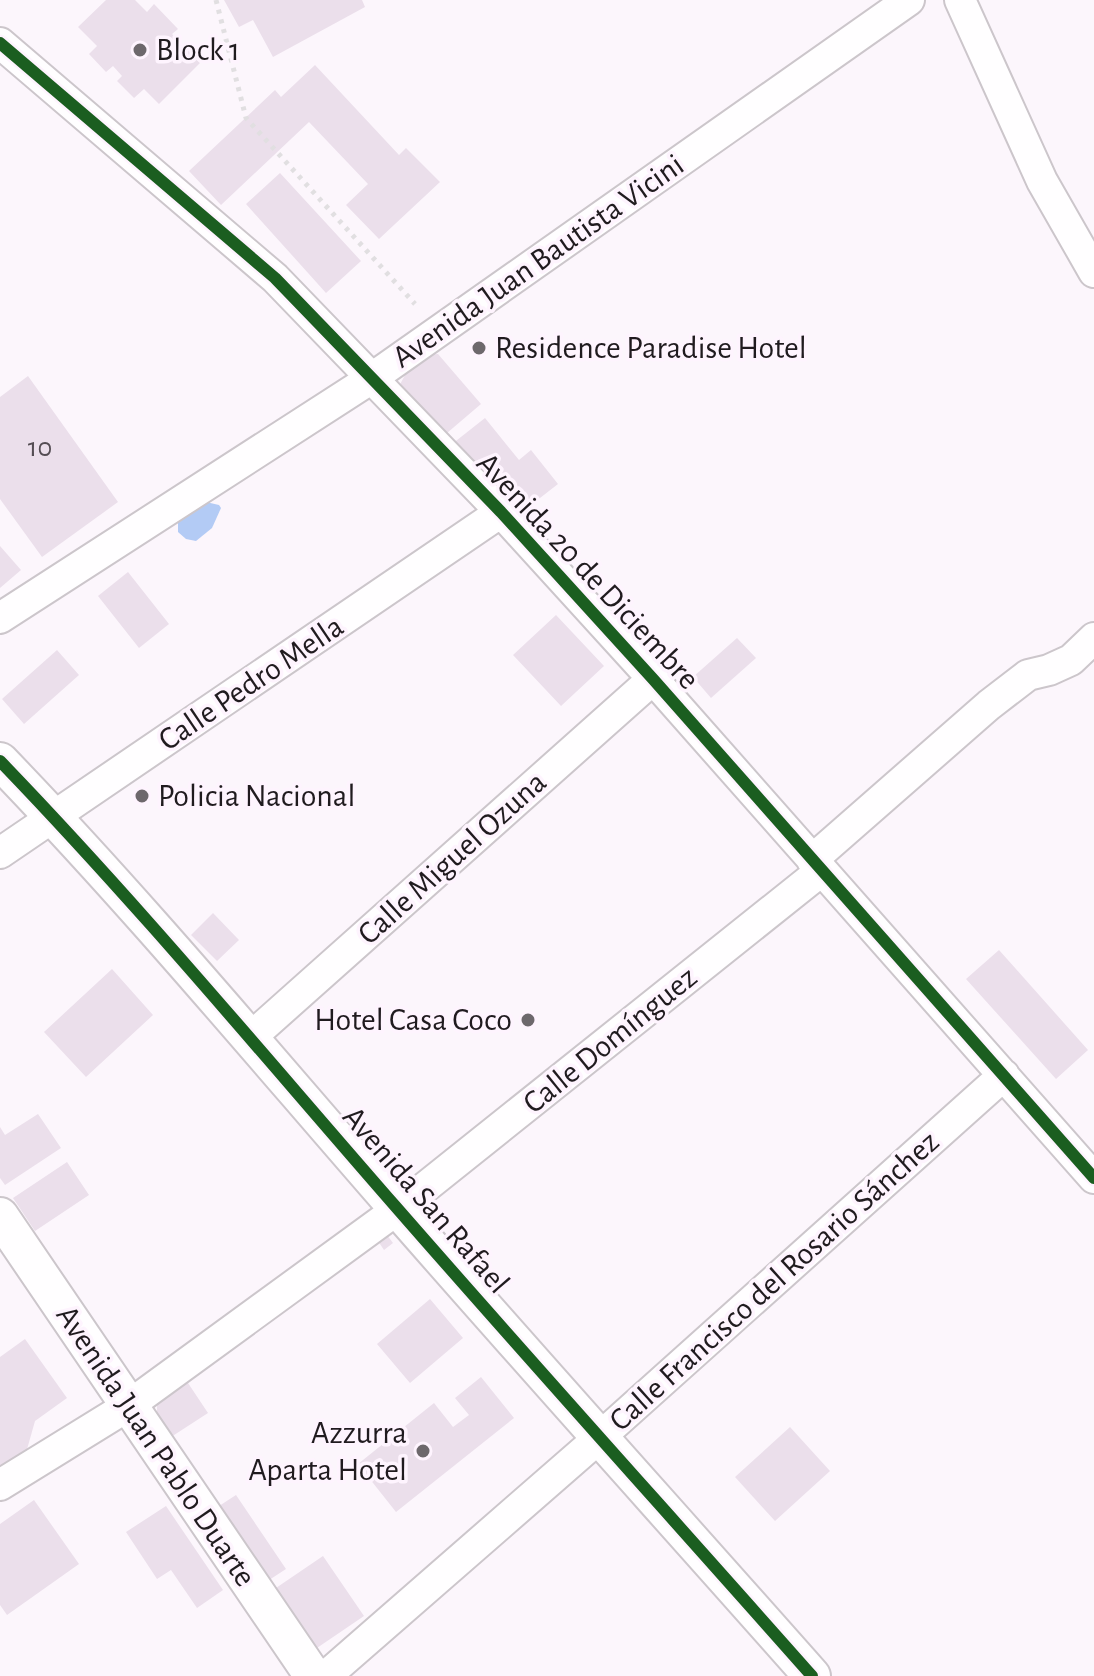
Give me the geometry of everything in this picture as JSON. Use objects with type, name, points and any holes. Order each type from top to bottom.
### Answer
[{"type":"street","name":"Avenida Juan Bautista Vicini","points":[[0,618],[372,378],[909,0]]},
{"type":"street","points":[[960,0],[1042,181],[1094,272]]},
{"type":"street","name":"Avenida 20 de Diciembre","points":[[0,43],[275,278],[372,378],[501,512],[653,679],[1094,1178]]},
{"type":"street","name":"Calle Pedro Mella","points":[[0,853],[501,512]]},
{"type":"street","name":"Calle Domínguez","points":[[0,1485],[128,1406],[398,1209],[816,865],[989,705],[1028,675],[1071,660],[1094,638]]},
{"type":"street","name":"Calle Miguel Ozuna","points":[[250,1038],[653,679]]},
{"type":"street","name":"Avenida San Rafael","points":[[0,761],[54,817],[812,1676]]},
{"type":"street","name":"Calle Francisco del Rosario Sánchez","points":[[326,1676],[600,1437],[1004,1075]]},
{"type":"street","name":"Avenida Juan Pablo Duarte","points":[[0,1216],[313,1676]]},
{"type":"path","points":[[216,0],[246,118],[415,304]]},
{"type":"water","points":[[206,502],[221,508],[212,528],[196,541],[186,539],[178,532],[178,522],[185,513]]},
{"type":"building","name":"Block 1","points":[[106,0],[135,0],[147,12],[154,4],[178,29],[172,34],[200,63],[159,104],[144,89],[134,98],[117,81],[122,76],[113,66],[106,72],[89,54],[97,46],[78,27]]},
{"type":"building","points":[[224,0],[362,0],[365,7],[273,57],[253,20],[239,27]]},
{"type":"building","points":[[315,65],[399,155],[406,148],[440,182],[379,239],[346,205],[368,184],[309,122],[221,205],[189,171],[275,90],[281,97]]},
{"type":"building","points":[[280,173],[361,261],[326,293],[246,204]]},
{"type":"building","points":[[438,354],[481,404],[440,439],[397,390],[412,362],[424,355]]},
{"type":"building","points":[[28,376],[118,502],[42,557],[0,499],[0,397]]},
{"type":"building","points":[[485,418],[519,460],[531,450],[558,484],[522,512],[495,479],[481,490],[447,448]]},
{"type":"building","points":[[0,546],[21,570],[0,588]]},
{"type":"building","points":[[128,572],[169,624],[139,648],[98,596]]},
{"type":"building","points":[[556,615],[604,666],[561,706],[513,655]]},
{"type":"building","points":[[737,638],[756,658],[711,698],[693,677]]},
{"type":"building","points":[[57,650],[79,675],[24,724],[2,699]]},
{"type":"building","points":[[213,913],[239,940],[217,961],[191,935]]},
{"type":"building","points":[[999,950],[1088,1050],[1056,1079],[966,979]]},
{"type":"building","points":[[112,969],[153,1015],[86,1077],[44,1032]]},
{"type":"building","points":[[38,1114],[61,1148],[5,1185],[0,1178],[0,1127],[5,1135]]},
{"type":"building","points":[[67,1162],[89,1195],[35,1231],[13,1198]]},
{"type":"building","points":[[387,1235],[393,1243],[384,1250],[378,1241]]},
{"type":"building","points":[[430,1299],[463,1338],[410,1383],[377,1344]]},
{"type":"building","points":[[25,1339],[67,1398],[35,1421],[24,1460],[0,1475],[0,1357]]},
{"type":"building","points":[[182,1374],[208,1413],[171,1437],[157,1415],[157,1405],[163,1388]]},
{"type":"building","name":"Azzurra Aparta Hotel","points":[[481,1377],[514,1418],[396,1512],[358,1464],[434,1403],[453,1427],[469,1415],[455,1398]]},
{"type":"building","points":[[790,1427],[830,1471],[775,1521],[735,1477]]},
{"type":"building","points":[[236,1495],[286,1569],[266,1582],[216,1508]]},
{"type":"building","points":[[34,1500],[79,1564],[7,1615],[0,1605],[0,1524]]},
{"type":"building","points":[[166,1506],[223,1590],[197,1608],[171,1570],[157,1579],[126,1532]]},
{"type":"building","points":[[323,1556],[364,1616],[314,1650],[273,1590]]},
{"type":"cycle path","points":[[0,43],[275,278],[501,512],[653,679],[1094,1178]]},
{"type":"cycle path","points":[[0,761],[151,925],[812,1676]]},
{"type":"place","name":"Block 1","points":[[140,50]]},
{"type":"place","name":"Residence Paradise Hotel","points":[[479,348]]},
{"type":"place","name":"Policia Nacional","points":[[142,796]]},
{"type":"place","name":"Hotel Casa Coco","points":[[528,1020]]},
{"type":"place","name":"Azzurra Aparta Hotel","points":[[423,1451]]}]
